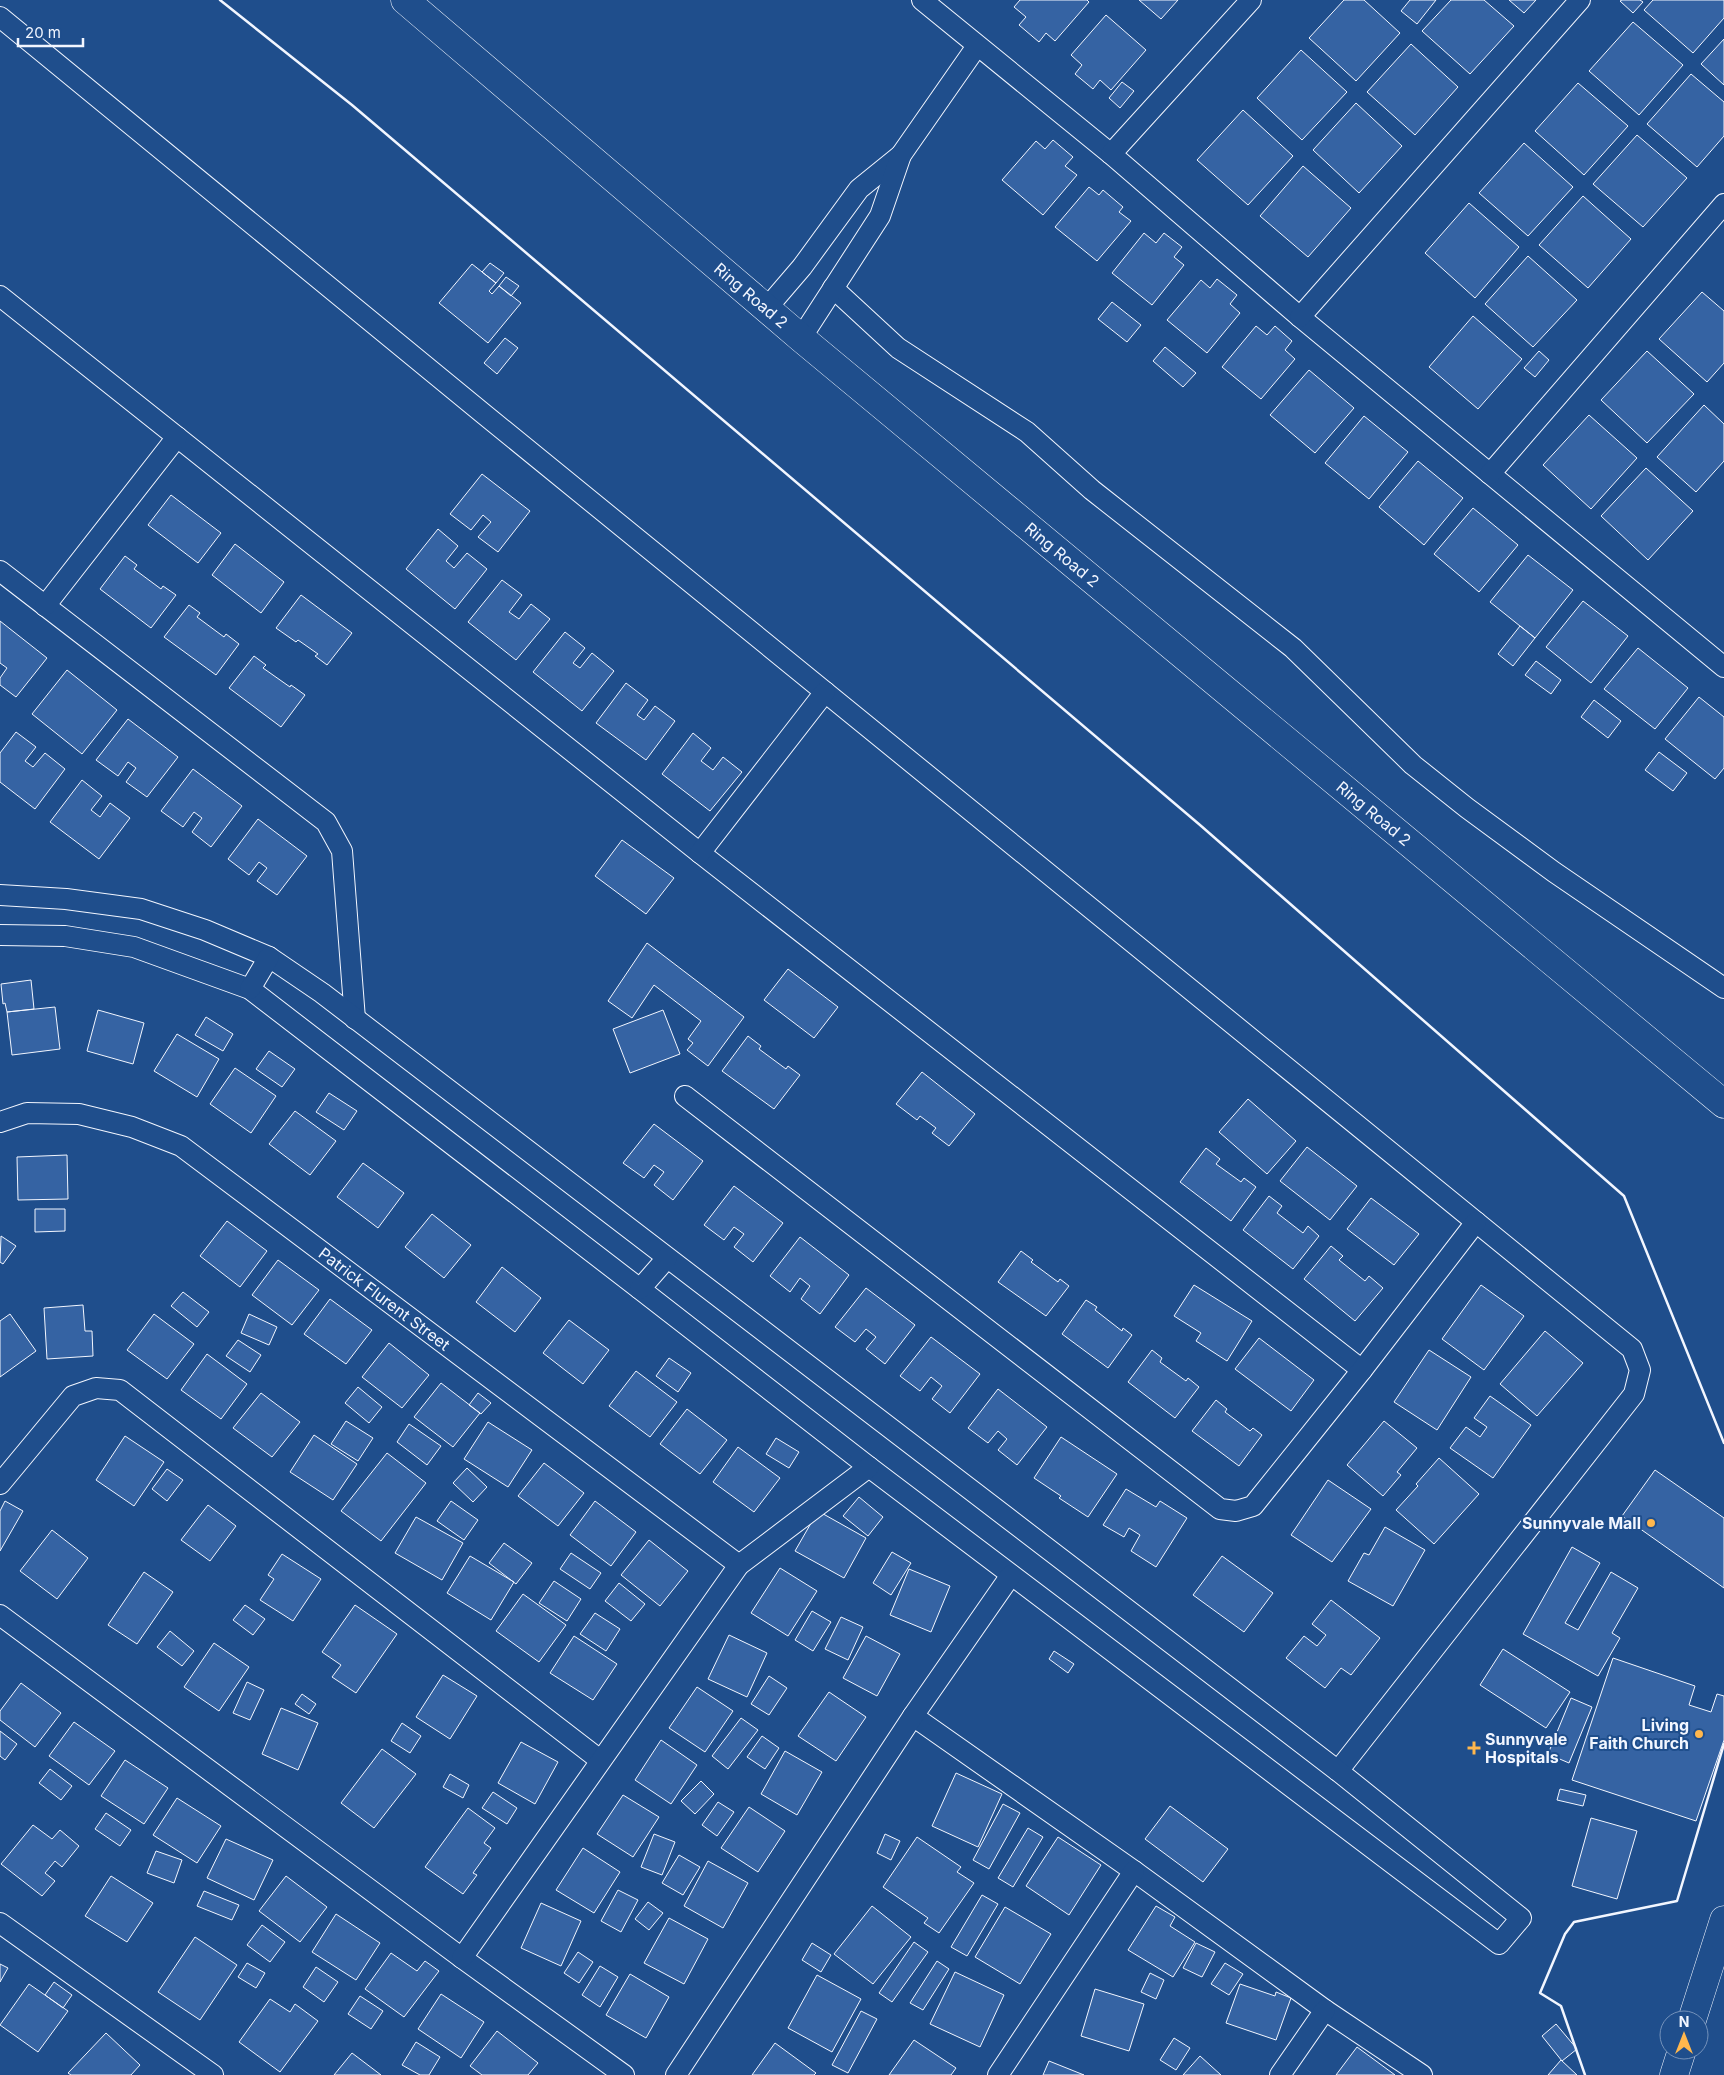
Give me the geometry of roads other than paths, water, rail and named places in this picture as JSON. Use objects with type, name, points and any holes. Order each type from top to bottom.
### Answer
[{"type":"main road","name":"Ring Road 2","points":[[405,0],[766,310],[1724,1104]]},
{"type":"main road","points":[[1695,2010],[1724,1920]]},
{"type":"main road","points":[[1674,2075],[1679,2060]]},
{"type":"street","points":[[922,0],[1111,154],[1300,317],[1724,667]]},
{"type":"street","points":[[1111,154],[1251,0]]},
{"type":"street","points":[[1300,317],[1580,0]]},
{"type":"street","points":[[0,17],[1632,1349],[1640,1370],[1634,1394],[1338,1771]]},
{"type":"street","points":[[801,338],[880,216],[901,155],[977,46]]},
{"type":"street","points":[[766,310],[802,267],[859,189],[901,155]]},
{"type":"street","points":[[1490,474],[1724,204]]},
{"type":"street","points":[[833,288],[898,348],[1027,432],[1092,490],[1293,648],[1413,765],[1467,808],[1554,872],[1724,988]]},
{"type":"street","points":[[0,296],[700,853],[1362,1370]]},
{"type":"street","points":[[45,606],[178,437]]},
{"type":"street","points":[[0,571],[326,822],[342,851],[355,1019]]},
{"type":"street","points":[[700,853],[825,692]]},
{"type":"street","points":[[0,895],[66,899],[141,909],[205,930],[269,957],[322,993],[1338,1771],[1521,1918],[1499,1944],[1011,1575],[250,989],[134,947],[66,936],[0,935]]},
{"type":"street","points":[[250,989],[269,957]]},
{"type":"street","points":[[684,1096],[1220,1509],[1236,1511],[1253,1506],[1362,1370],[1476,1222]]},
{"type":"street","name":"Patrick Flurent Street","points":[[0,1122],[27,1113],[79,1114],[132,1127],[181,1146],[740,1565]]},
{"type":"street","points":[[640,1289],[667,1258]]},
{"type":"street","points":[[0,1484],[73,1396],[96,1388],[120,1390],[600,1760]]},
{"type":"street","points":[[462,1958],[600,1760],[740,1565],[870,1467]]},
{"type":"street","points":[[676,2075],[912,1716],[1011,1575]]},
{"type":"street","points":[[0,1615],[462,1958],[624,2075]]},
{"type":"street","points":[[912,1716],[1134,1871],[1325,2010],[1422,2075]]},
{"type":"street","points":[[998,2075],[1134,1871]]},
{"type":"street","points":[[0,1923],[213,2075]]},
{"type":"street","points":[[1280,2075],[1325,2010]]},
{"type":"place","name":"Sunnyvale Mall","points":[[1651,1523]]},
{"type":"place","name":"Living Faith Church","points":[[1699,1734]]},
{"type":"place","name":"Sunnyvale Hospitals","points":[[1474,1748]]}]
